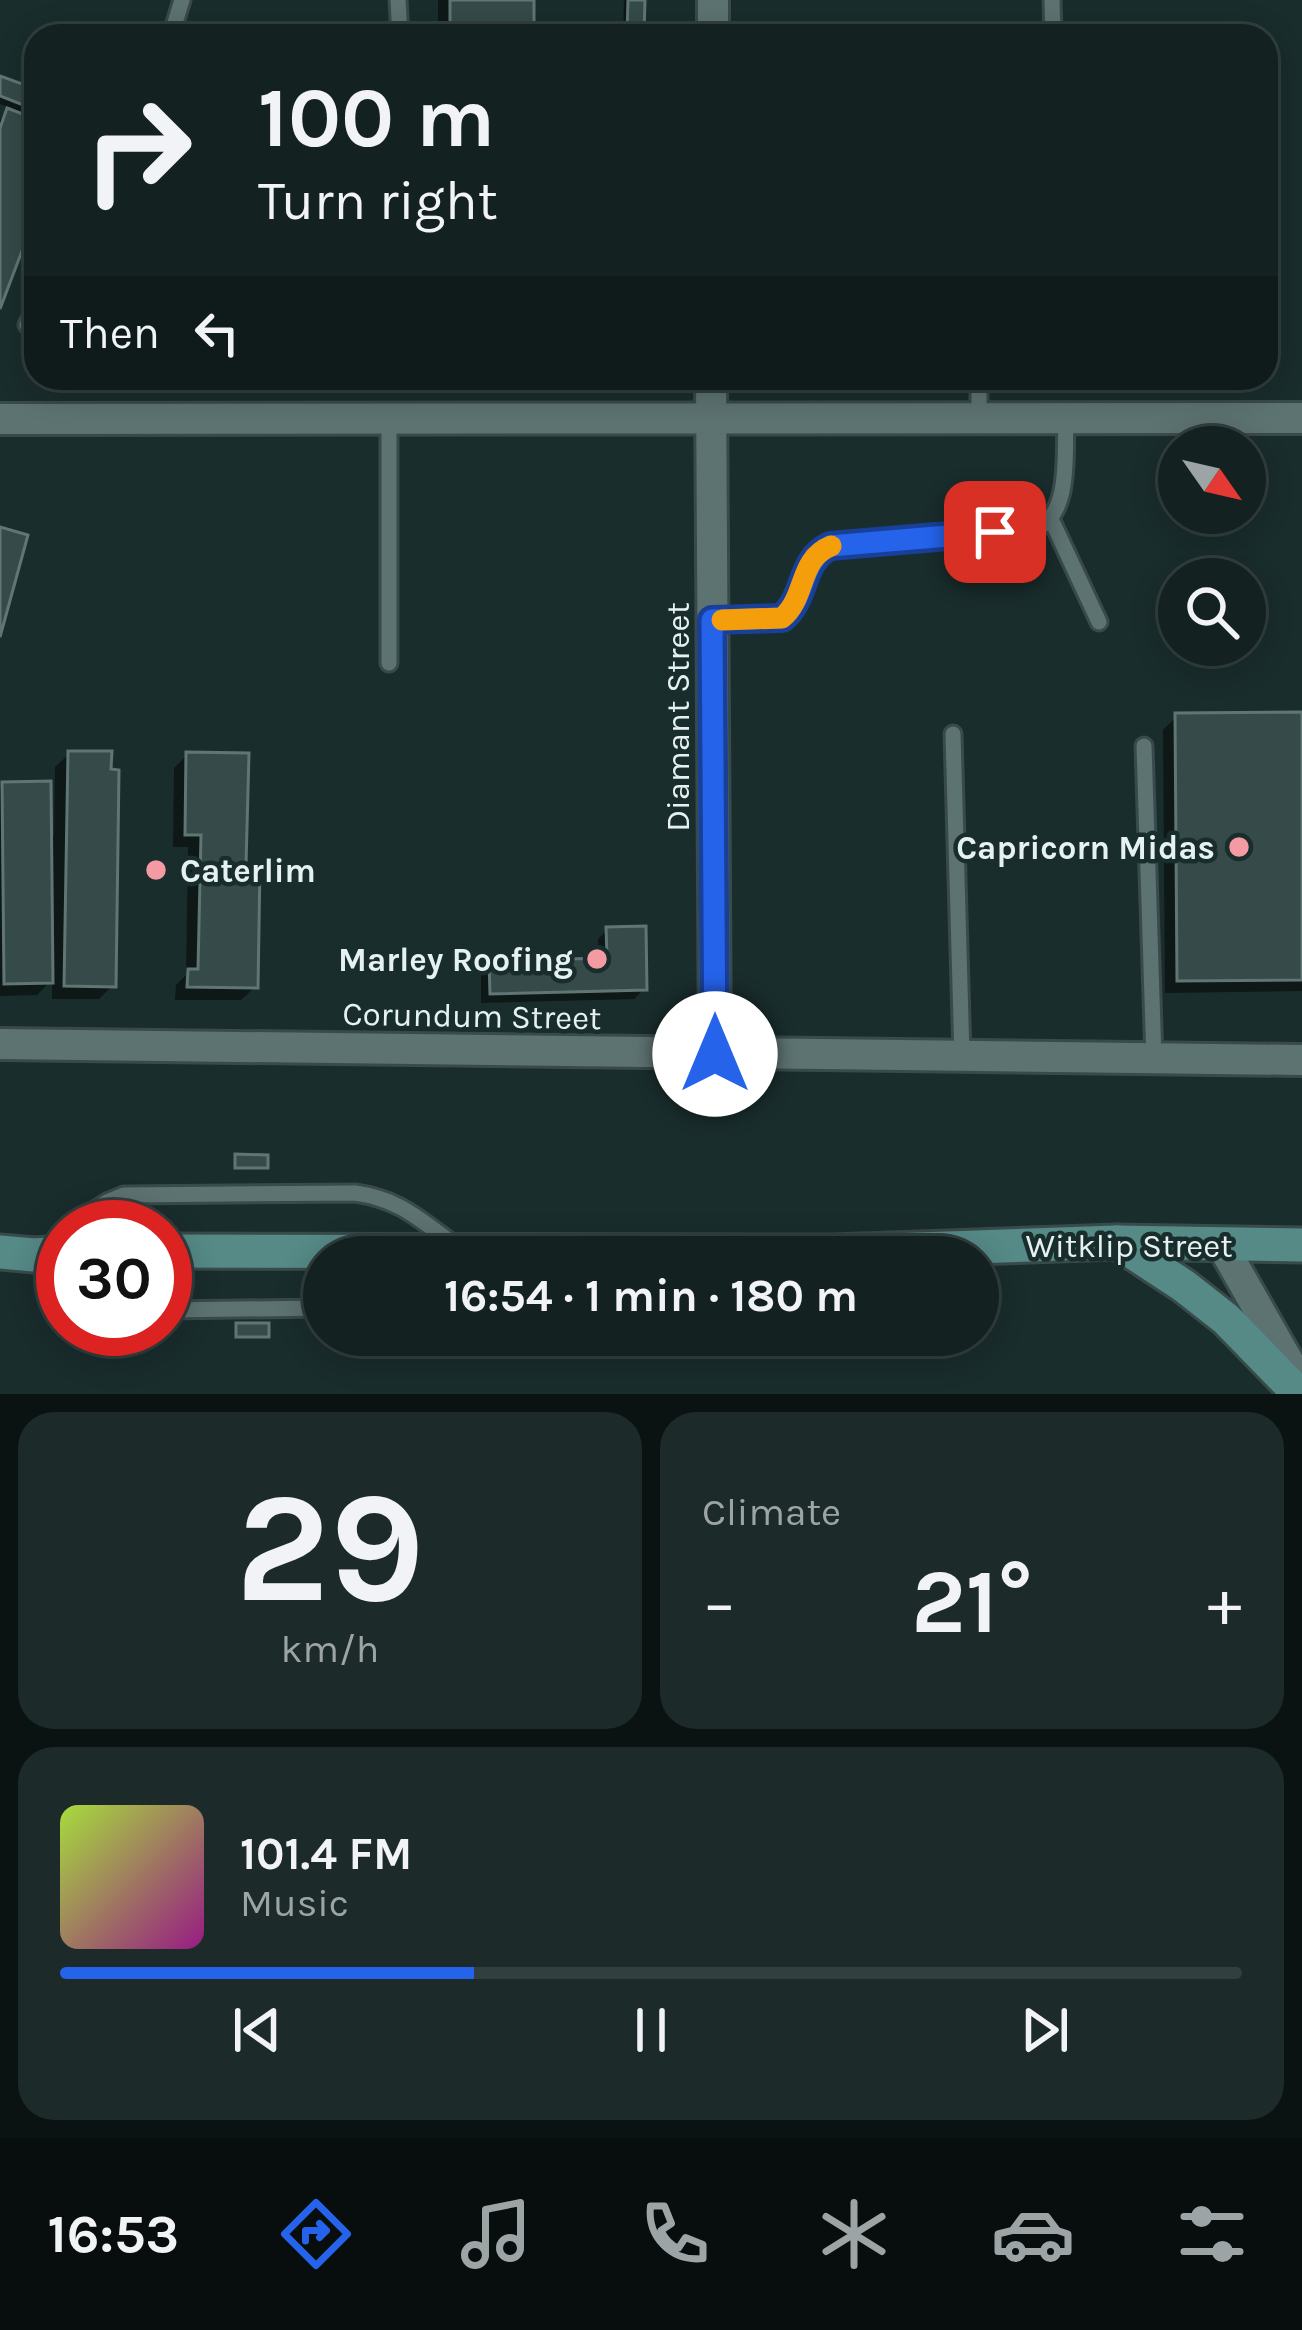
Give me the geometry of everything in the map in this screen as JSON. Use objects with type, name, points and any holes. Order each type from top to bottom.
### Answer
[{"type":"main road","name":"Witklip Street","points":[[999,1246],[1116,1241],[1302,1245]]},
{"type":"main road","points":[[1116,1241],[1226,1319],[1300,1390]]},
{"type":"main road","name":"Witklip Street","points":[[192,1251],[303,1251]]},
{"type":"street","name":"Diamant Street","points":[[711,390],[715,1054]]},
{"type":"street","points":[[0,419],[1302,418]]},
{"type":"street","name":"Corundum Street","points":[[0,1045],[1302,1060]]},
{"type":"street","points":[[1222,1244],[1300,1390]]},
{"type":"lane","points":[[979,419],[980,390]]},
{"type":"lane","points":[[389,418],[389,663]]},
{"type":"lane","points":[[712,620],[782,618],[794,607],[812,558],[830,546],[1036,529],[1051,519],[1061,490],[1066,419]]},
{"type":"lane","points":[[1051,519],[1100,622]]},
{"type":"lane","points":[[953,734],[962,1058]]},
{"type":"lane","points":[[1144,746],[1154,1060]]},
{"type":"lane","points":[[111,1200],[124,1195],[355,1193],[399,1204],[436,1236]]},
{"type":"lane","points":[[192,1310],[303,1308]]},
{"type":"building","points":[[450,0],[534,0],[534,24],[450,24]]},
{"type":"building","points":[[628,0],[645,0],[644,24],[627,24]]},
{"type":"building","points":[[0,76],[24,85],[24,105],[0,96]]},
{"type":"building","points":[[7,108],[24,114],[24,246],[0,309],[0,128]]},
{"type":"building","points":[[0,527],[28,535],[0,637]]},
{"type":"building","name":"Capricorn Midas","points":[[1302,712],[1302,980],[1177,981],[1175,713]]},
{"type":"building","points":[[68,751],[112,751],[111,769],[119,770],[116,987],[64,986]]},
{"type":"building","points":[[186,752],[249,753],[246,865],[260,865],[258,988],[187,987],[188,969],[198,969],[201,835],[185,835]]},
{"type":"building","points":[[51,781],[53,983],[4,984],[2,782]]},
{"type":"building","name":"Marley Roofing","points":[[646,926],[647,990],[490,994],[489,961],[607,958],[606,927]]},
{"type":"building","points":[[235,1154],[268,1155],[268,1168],[235,1168]]},
{"type":"building","points":[[236,1323],[269,1323],[269,1337],[236,1337]]},
{"type":"slow traffic","points":[[722,620],[782,618],[794,607],[812,558],[831,546]]},
{"type":"place","name":"Capricorn Midas","points":[[1239,847]]},
{"type":"place","name":"Caterlim","points":[[156,870]]},
{"type":"place","name":"Marley Roofing","points":[[597,959]]},
{"type":"route","points":[[715,1054],[712,620],[782,618],[794,607],[812,558],[830,546],[995,532]]}]
